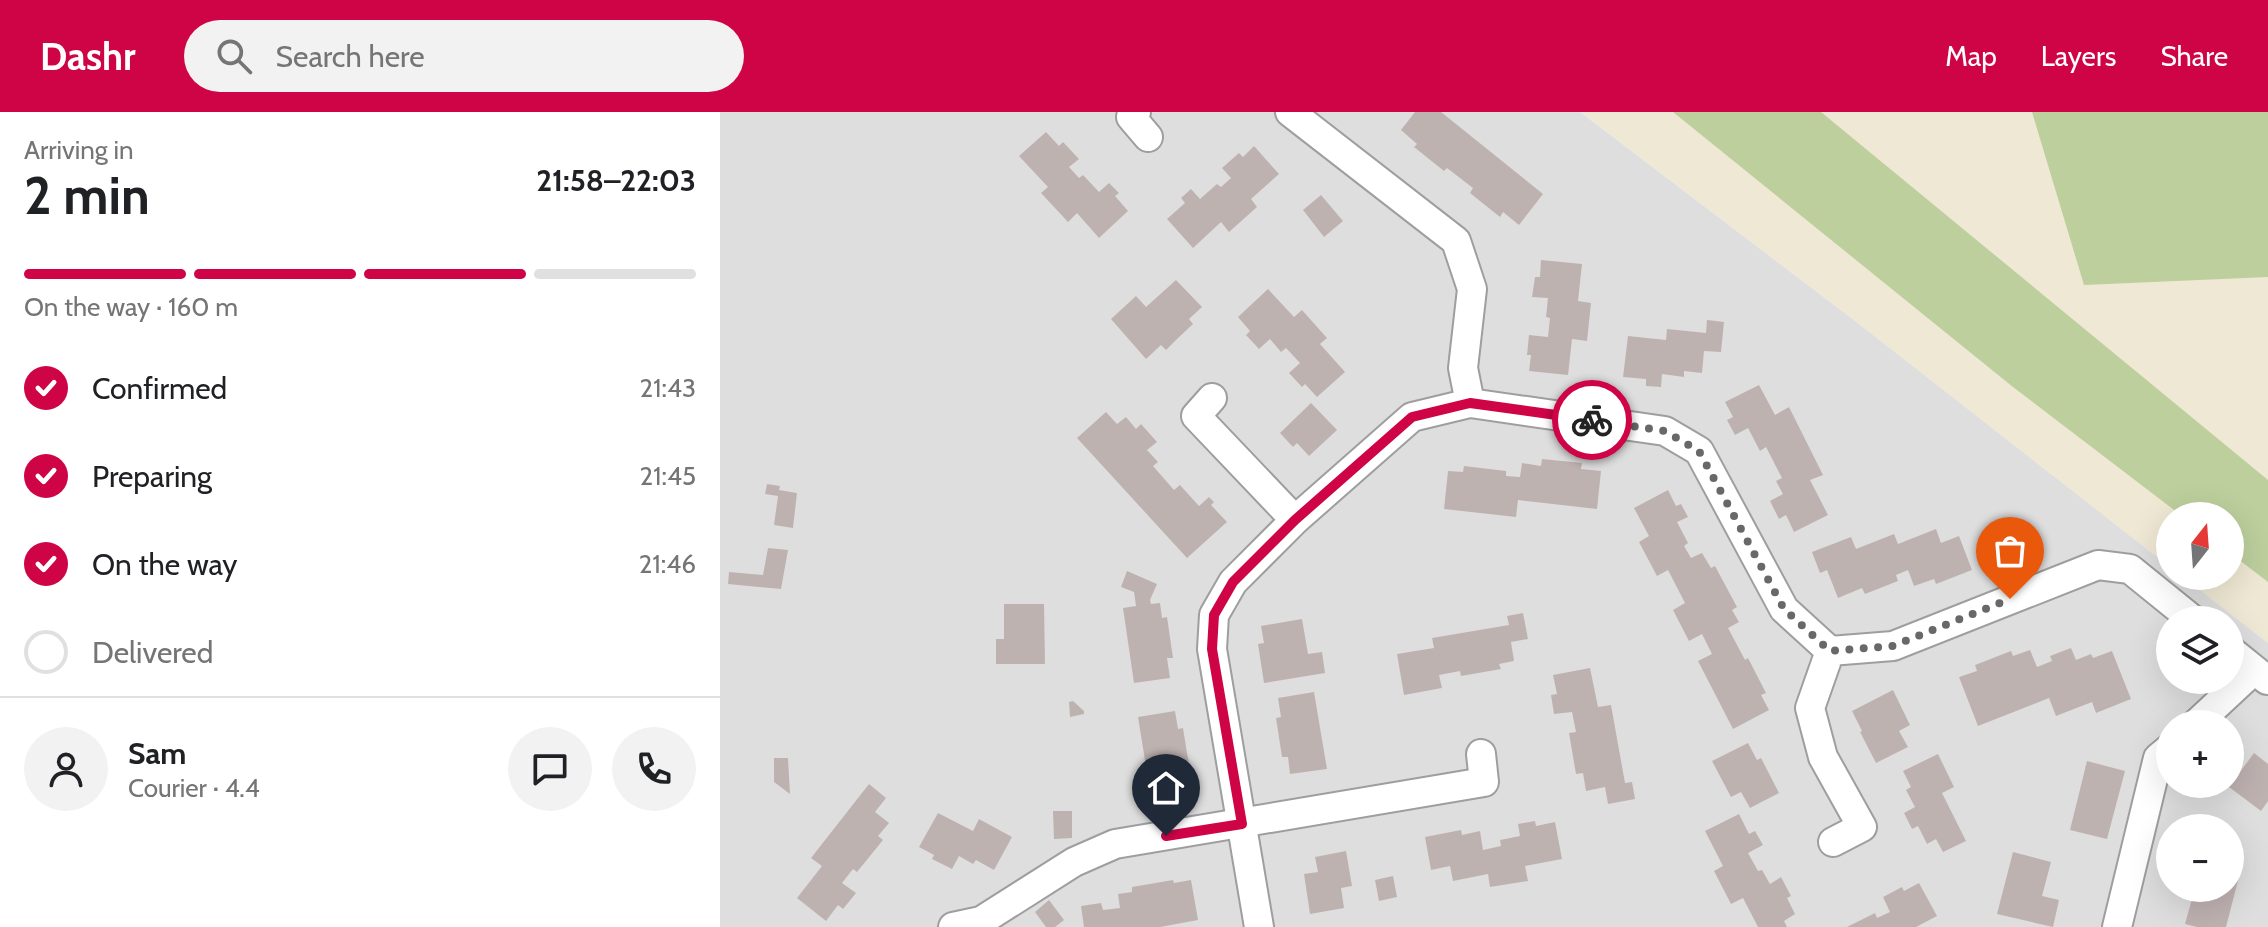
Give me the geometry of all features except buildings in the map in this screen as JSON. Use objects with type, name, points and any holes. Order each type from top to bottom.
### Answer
[{"type":"street","points":[[1290,112],[1456,241],[1472,289],[1463,368],[1470,403]]},
{"type":"street","points":[[1212,398],[1196,416],[1295,520]]},
{"type":"street","points":[[1259,927],[1212,649],[1214,615],[1233,582],[1295,520],[1412,417],[1470,403],[1665,431],[1699,451],[1784,609],[1830,651],[1893,646],[2098,565],[2130,569],[2176,606]]},
{"type":"street","points":[[1830,651],[1810,708],[1823,757],[1862,827],[1833,842]]},
{"type":"street","points":[[2215,710],[2261,676],[2244,662]]},
{"type":"street","points":[[953,927],[981,921],[1074,862],[1115,844],[1484,782],[1481,754]]},
{"type":"street","points":[[2117,927],[2156,766]]},
{"type":"shaded area","points":[[720,112],[1580,112],[1859,324],[2156,556],[2156,590],[2200,590],[2221,606],[2156,606],[2156,694],[2244,694],[2244,624],[2268,643],[2268,927],[720,927]]},
{"type":"shaded area","points":[[1581,112],[2268,112],[2268,643],[2244,624],[2244,606],[2221,606],[2200,590],[2244,590],[2244,502],[2156,502],[2156,556]]},
{"type":"green space","points":[[1673,112],[1821,112],[2268,480],[2268,582],[2244,564],[2244,502],[2164,502],[2013,387]]},
{"type":"green space","points":[[2032,112],[2268,112],[2268,277],[2084,285]]},
{"type":"way so far","points":[[1592,420],[1665,431],[1699,451],[1784,609],[1830,651],[1893,646],[2010,599]]},
{"type":"route","points":[[1166,836],[1242,824],[1212,649],[1214,615],[1233,582],[1295,520],[1412,417],[1470,403],[1592,420]]}]
